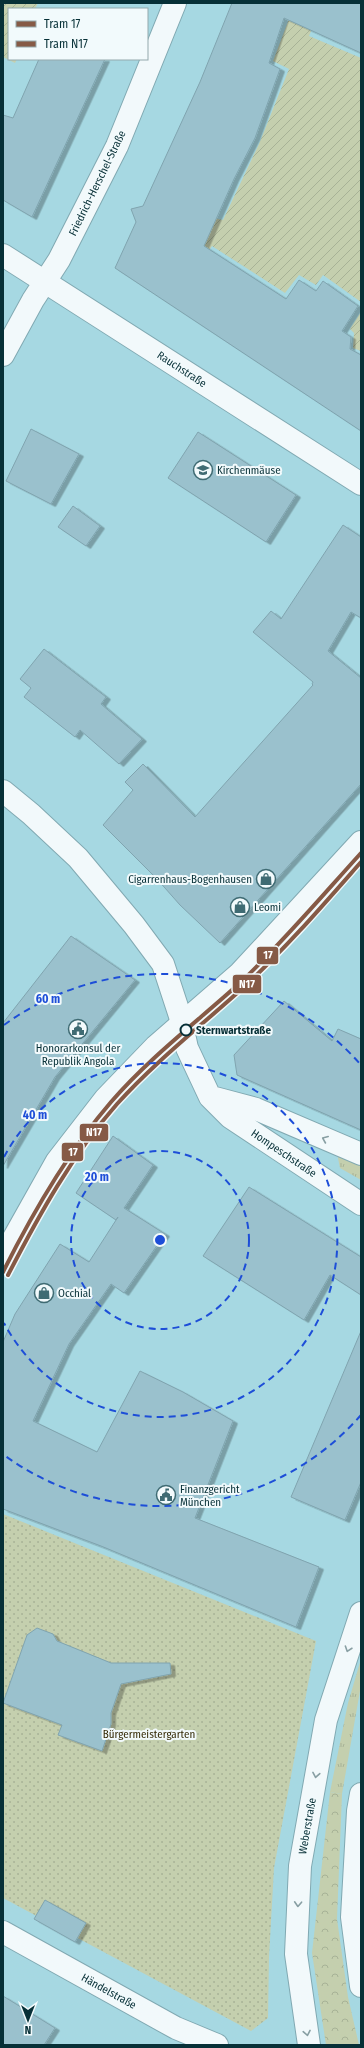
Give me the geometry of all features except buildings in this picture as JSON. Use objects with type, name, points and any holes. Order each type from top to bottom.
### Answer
[{"type":"street","name":"Friedrich-Herschel-Straße","points":[[3,355],[33,300],[59,260],[117,146],[175,3]]},
{"type":"street","name":"Rauchstraße","points":[[3,255],[46,281],[361,484]]},
{"type":"street","points":[[3,791],[31,814],[78,858],[134,925],[163,964],[182,1023]]},
{"type":"street","points":[[3,1257],[57,1161],[80,1129],[125,1076],[182,1023],[240,973],[361,842]]},
{"type":"street","name":"Hompeschstraße","points":[[182,1023],[187,1048],[210,1097],[230,1117],[361,1204]]},
{"type":"street","name":"Hompeschstraße","points":[[210,1097],[256,1108],[361,1154]]},
{"type":"street","name":"Weberstraße","points":[[309,2045],[296,1954],[300,1866],[326,1720],[361,1613]]},
{"type":"street","points":[[361,1794],[352,1917],[361,1986]]},
{"type":"street","name":"Händelstraße","points":[[3,1932],[176,2028],[217,2045]]},
{"type":"green space","points":[[3,3],[38,3],[36,8],[8,8],[8,60],[3,57]]},
{"type":"green space","points":[[295,3],[323,3],[309,36],[361,58],[361,302],[323,275],[316,285],[299,275],[285,293],[212,246],[201,262],[193,256],[210,217],[223,220],[259,144],[289,69],[273,61]]},
{"type":"green space","points":[[9,60],[16,60],[15,63]]},
{"type":"green space","points":[[361,312],[361,351],[353,348],[354,333],[350,329]]},
{"type":"green space","points":[[337,1153],[361,1164],[361,1180],[340,1168]]},
{"type":"green space","name":"Bürgermeistergarten","points":[[3,1514],[316,1641],[274,1868],[269,1957],[268,2018],[251,2031],[3,1898]]},
{"type":"green space","points":[[361,1659],[361,1685],[342,1794],[330,1792],[348,1703]]},
{"type":"green space","points":[[330,1792],[342,1794],[337,1919],[348,1997],[359,2045],[326,2045],[312,1953]]},
{"type":"tram line","name":"17","points":[[3,1272],[26,1227],[65,1162],[111,1102],[158,1054],[258,966],[361,853]]},
{"type":"tram line","name":"N17","points":[[8,1275],[57,1186],[85,1144],[117,1104],[163,1058],[261,971],[305,925],[361,862]]},
{"type":"place","name":"Kirchenmäuse","points":[[203,470]]},
{"type":"place","name":"Cigarrenhaus-Bogenhausen","points":[[266,879]]},
{"type":"place","name":"Leomi","points":[[240,907]]},
{"type":"place","name":"Honorarkonsul der Republik Angola","points":[[78,1029]]},
{"type":"place","name":"Sternwartstraße","points":[[186,1030]]},
{"type":"place","name":"Occhial","points":[[44,1293]]},
{"type":"place","name":"Finanzgericht München","points":[[166,1495]]}]
